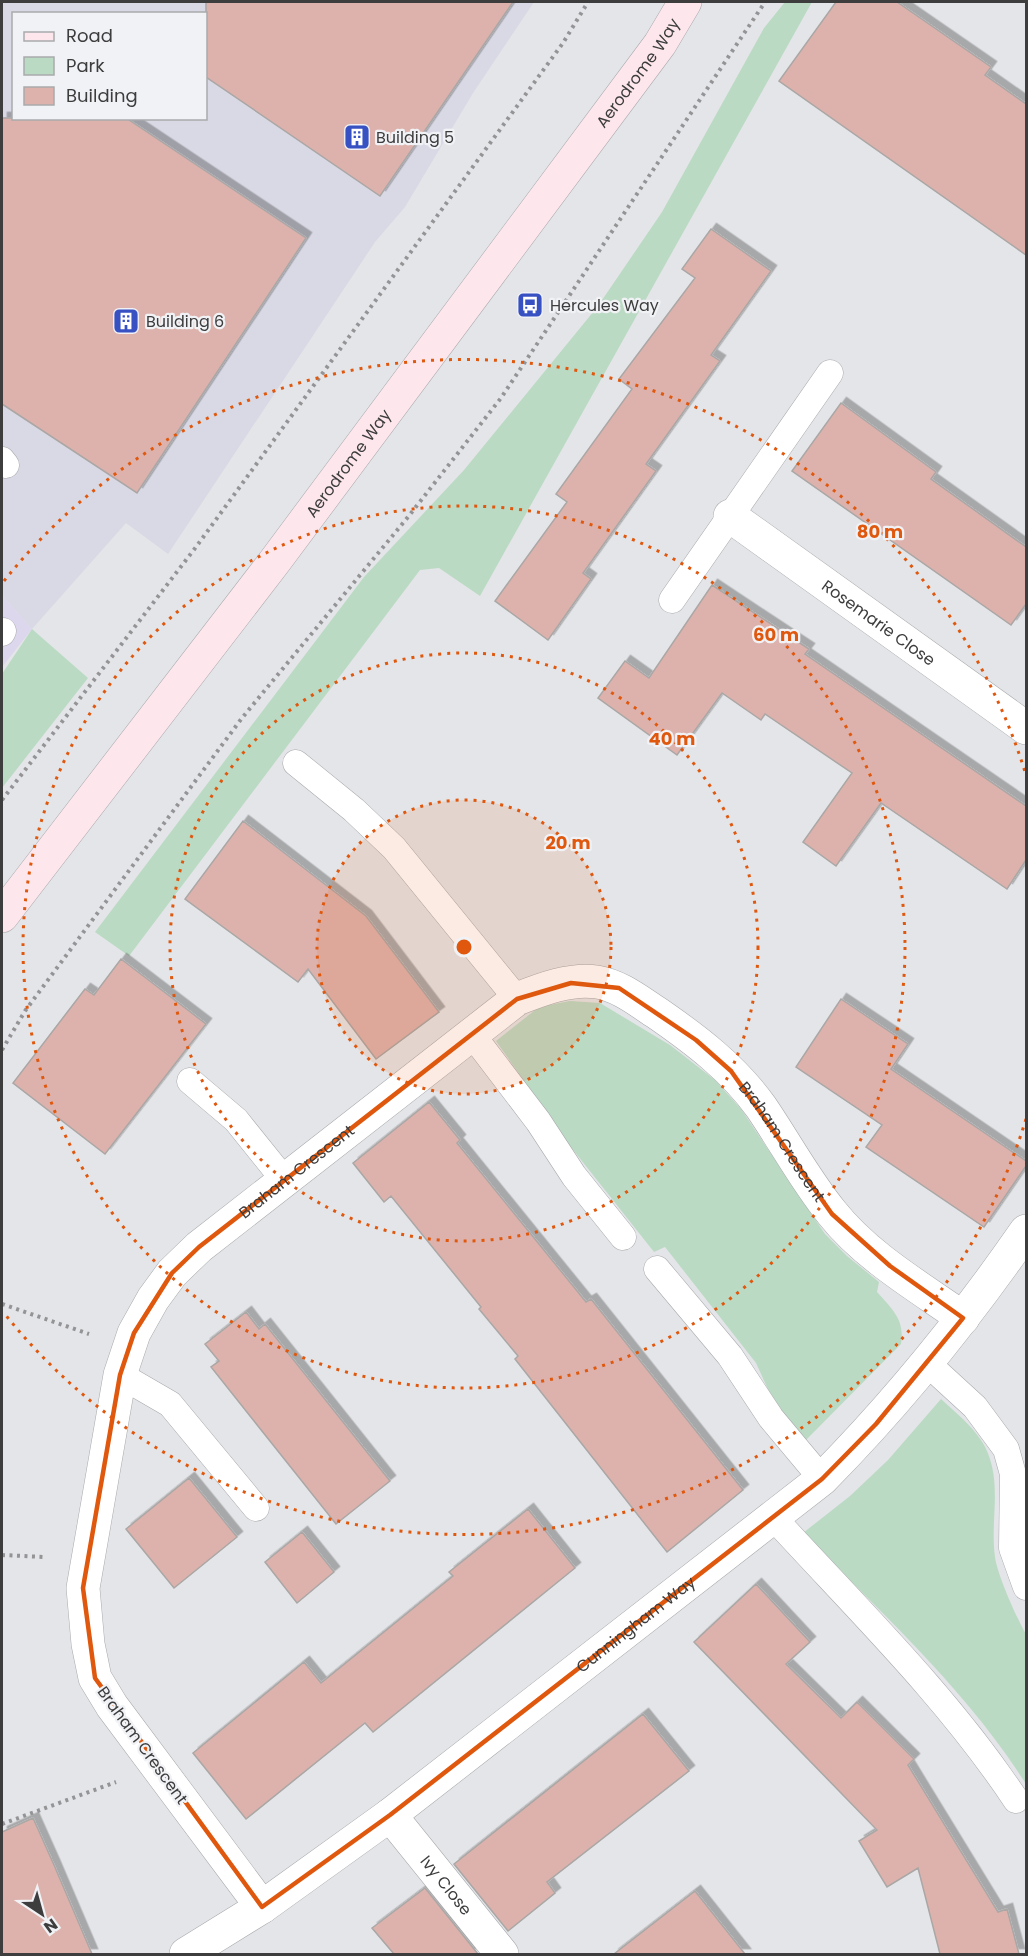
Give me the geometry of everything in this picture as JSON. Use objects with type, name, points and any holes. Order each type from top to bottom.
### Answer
[{"type":"street","name":"Aerodrome Way","points":[[2,916],[275,561],[655,52],[685,2]]},
{"type":"street","name":"Rosemarie Close","points":[[730,516],[1026,728]]},
{"type":"street","name":"Braham Crescent","points":[[262,1907],[112,1706],[95,1678],[88,1644],[83,1588],[125,1362],[134,1333],[172,1273],[199,1247],[471,1033],[518,999],[544,988],[595,982],[619,988],[696,1040],[731,1071],[760,1106],[832,1214],[890,1266],[963,1318]]},
{"type":"street","name":"Cunningham Way","points":[[186,1954],[262,1907],[390,1815],[822,1479],[876,1424],[927,1363],[963,1318],[1026,1231]]},
{"type":"street","name":"Ivy Close","points":[[390,1815],[502,1954]]},
{"type":"lane","points":[[672,600],[830,373]]},
{"type":"lane","points":[[296,763],[354,810],[394,848],[518,999]]},
{"type":"lane","points":[[471,1033],[538,1121],[574,1176],[623,1237]]},
{"type":"lane","points":[[190,1081],[236,1120],[285,1181]]},
{"type":"lane","points":[[657,1269],[730,1356],[771,1418],[822,1479]]},
{"type":"lane","points":[[125,1362],[170,1404],[256,1508]]},
{"type":"lane","points":[[927,1363],[975,1407],[1006,1449],[1013,1474],[1012,1548],[1026,1587]]},
{"type":"lane","points":[[773,1517],[949,1708],[984,1751],[1016,1800]]},
{"type":"path","points":[[2,800],[196,548],[563,43],[588,2]]},
{"type":"path","points":[[2,1050],[26,1011],[242,718],[408,517],[501,398],[765,2]]},
{"type":"path","points":[[2,1304],[125,1362]]},
{"type":"path","points":[[2,1824],[114,1783],[155,1764]]},
{"type":"highlighted area","points":[[571,983],[619,988],[696,1040],[731,1071],[832,1214],[890,1266],[963,1318],[876,1424],[822,1479],[390,1815],[262,1907],[95,1678],[83,1588],[120,1375],[134,1333],[172,1273],[199,1247],[517,999]]},
{"type":"shaded area","points":[[2,2],[534,2],[473,93],[405,207],[375,242],[168,554],[126,523],[32,629],[2,595]]},
{"type":"shaded area","points":[[2,595],[32,629],[2,667]]},
{"type":"green space","points":[[785,2],[812,2],[480,596],[439,568],[420,570],[129,956],[95,932],[364,577],[464,470],[598,306],[662,212],[764,28]]},
{"type":"green space","points":[[32,629],[88,678],[2,788],[2,674]]},
{"type":"green space","points":[[570,1001],[600,1003],[670,1045],[715,1080],[741,1109],[825,1234],[847,1256],[879,1282],[877,1292],[893,1310],[899,1322],[901,1344],[805,1441],[772,1398],[756,1363],[665,1247],[654,1252],[570,1146],[496,1041],[539,1007]]},
{"type":"green space","points":[[941,1399],[967,1423],[983,1443],[994,1477],[995,1557],[999,1574],[1026,1634],[1026,1784],[977,1716],[950,1684],[803,1533],[850,1496],[888,1460]]},
{"type":"building","name":"Building 5","points":[[206,2],[513,2],[380,196],[207,78]]},
{"type":"building","points":[[836,2],[897,2],[991,67],[985,75],[1026,104],[1026,255],[779,81]]},
{"type":"building","name":"Building 6","points":[[2,118],[12,118],[12,120],[129,120],[306,238],[137,493],[2,404]]},
{"type":"building","points":[[711,229],[771,271],[711,355],[720,361],[646,464],[656,471],[583,573],[591,579],[548,640],[495,601],[567,502],[556,494],[632,389],[619,379],[695,278],[682,269]]},
{"type":"building","points":[[841,403],[936,472],[931,479],[1026,547],[1026,604],[1011,625],[792,471]]},
{"type":"building","points":[[712,585],[809,649],[805,654],[1026,806],[1026,860],[1007,889],[881,803],[836,866],[803,842],[852,773],[765,714],[761,720],[722,693],[677,755],[598,698],[625,661],[649,678]]},
{"type":"building","points":[[243,821],[366,916],[439,1012],[376,1059],[308,969],[298,982],[185,899]]},
{"type":"building","points":[[121,959],[206,1024],[105,1154],[13,1083],[85,989],[94,995]]},
{"type":"building","points":[[841,999],[908,1044],[891,1069],[1026,1161],[1026,1166],[984,1227],[866,1147],[882,1125],[796,1067]]},
{"type":"building","points":[[429,1102],[460,1140],[457,1143],[586,1302],[591,1299],[743,1490],[667,1552],[515,1359],[518,1356],[479,1309],[481,1307],[391,1196],[384,1202],[353,1163]]},
{"type":"building","points":[[246,1312],[259,1329],[265,1324],[390,1481],[336,1524],[211,1367],[219,1361],[205,1344]]},
{"type":"building","points":[[189,1478],[237,1537],[174,1588],[126,1529]]},
{"type":"building","points":[[528,1509],[575,1568],[373,1732],[365,1723],[246,1819],[193,1753],[304,1662],[321,1683],[453,1576],[449,1572]]},
{"type":"building","points":[[302,1532],[334,1572],[297,1603],[265,1562]]},
{"type":"building","points":[[756,1584],[810,1642],[786,1664],[841,1718],[857,1702],[914,1759],[908,1765],[998,1912],[1007,1909],[1019,1954],[940,1954],[918,1868],[887,1887],[859,1841],[877,1830],[694,1642]]},
{"type":"building","points":[[643,1714],[689,1771],[547,1882],[555,1893],[508,1931],[454,1864]]},
{"type":"building","points":[[33,1818],[92,1954],[2,1954],[2,1832]]},
{"type":"building","points":[[425,1888],[478,1954],[394,1954],[372,1928]]},
{"type":"building","points":[[695,1891],[745,1954],[614,1954]]},
{"type":"place","name":"Building 5","points":[[357,137]]},
{"type":"place","name":"Hercules Way","points":[[530,305]]},
{"type":"place","name":"Building 6","points":[[126,321]]}]
